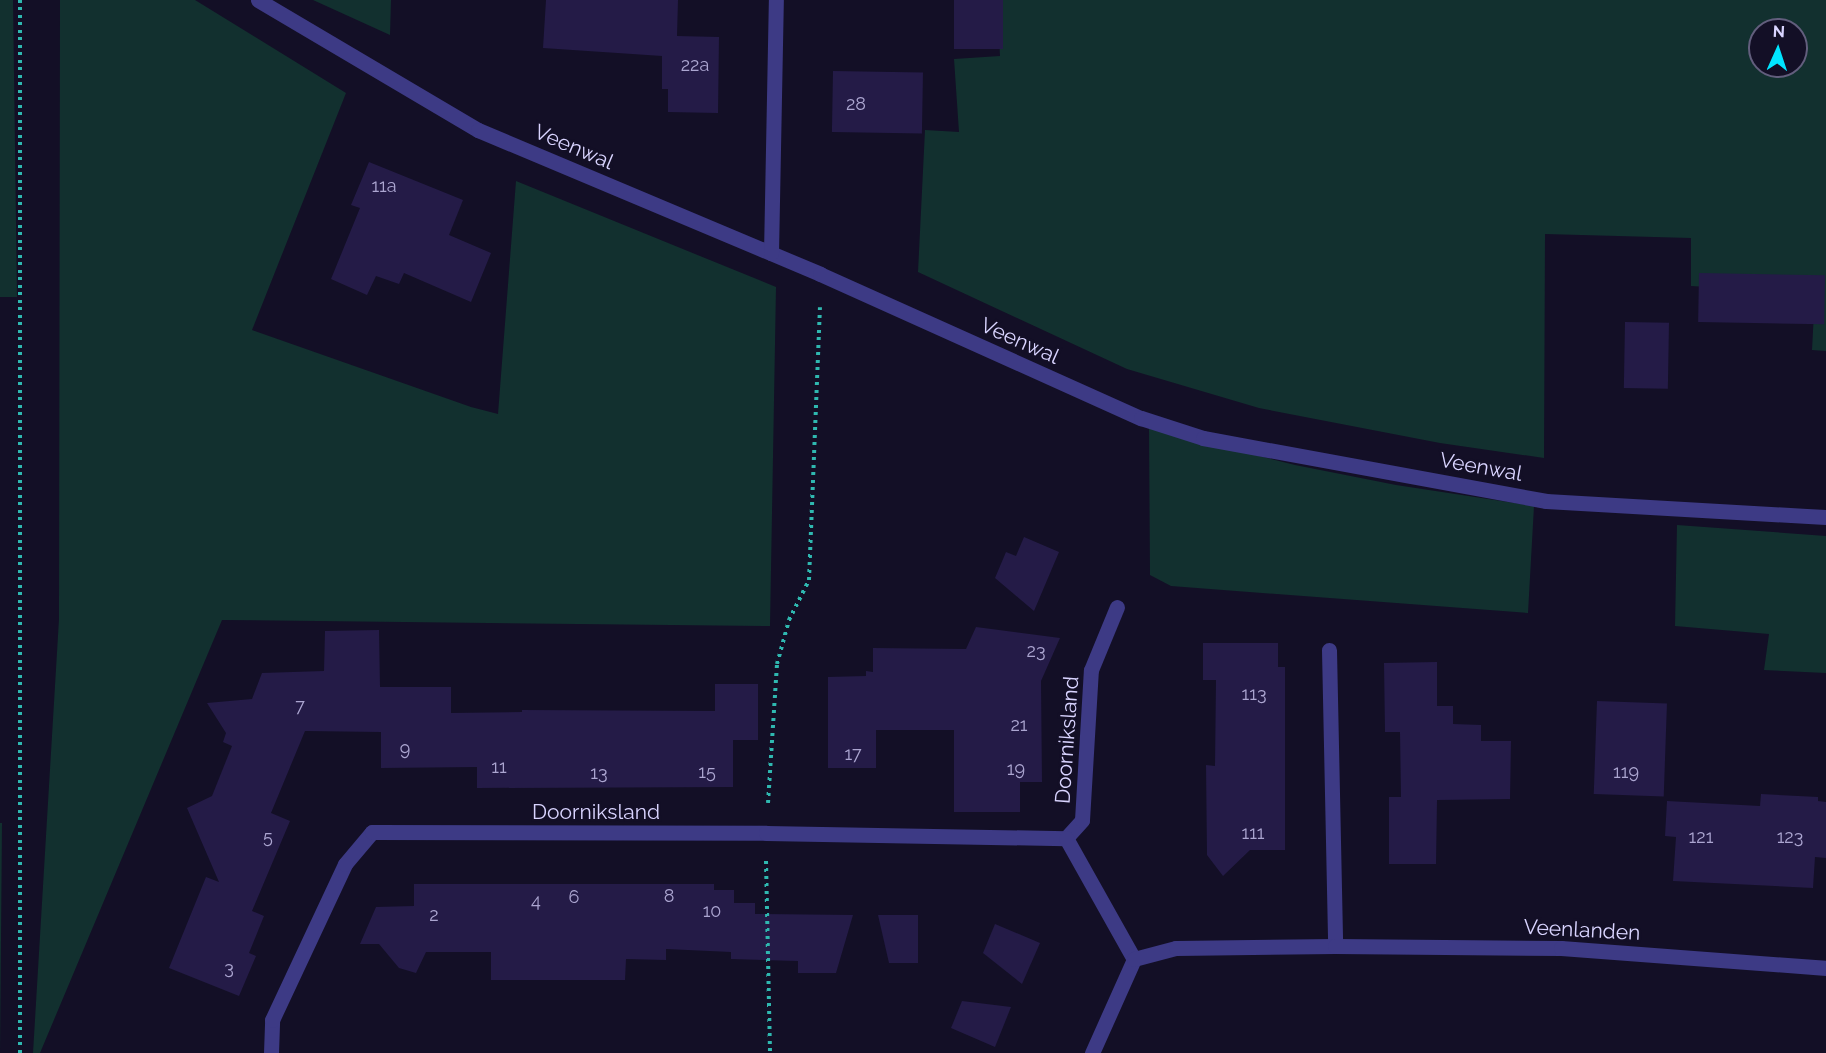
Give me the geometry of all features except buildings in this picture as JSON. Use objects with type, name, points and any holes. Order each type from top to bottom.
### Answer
[{"type":"street","name":"Veenwal","points":[[258,0],[478,130],[820,274],[1141,418],[1203,438],[1546,501],[1826,517]]},
{"type":"street","points":[[771,253],[776,0]]},
{"type":"street","name":"Doorniksland","points":[[271,1053],[272,1020],[345,864],[372,832],[766,833],[1066,838],[1082,820],[1091,670],[1117,607]]},
{"type":"street","points":[[1329,650],[1335,946]]},
{"type":"street","points":[[1066,838],[1134,959],[1092,1053]]},
{"type":"street","name":"Veenlanden","points":[[1134,959],[1176,948],[1335,946],[1561,948],[1826,968]]},
{"type":"path","points":[[20,0],[20,1053]]},
{"type":"path","points":[[770,1053],[766,833],[777,664],[789,620],[809,580],[820,274]]},
{"type":"green space","points":[[0,0],[13,0],[17,297],[0,297]]},
{"type":"green space","points":[[60,0],[195,0],[346,93],[252,330],[471,407],[498,414],[516,181],[776,287],[770,626],[222,620],[40,1053],[33,1053],[59,619]]},
{"type":"green space","points":[[313,0],[391,0],[390,35]]},
{"type":"green space","points":[[997,0],[1826,0],[1826,351],[1812,350],[1815,293],[1691,286],[1691,238],[1545,234],[1544,458],[1440,443],[1259,408],[1127,369],[918,272],[925,130],[959,132],[954,59],[1000,56]]},
{"type":"green space","points":[[1149,428],[1295,465],[1396,485],[1534,506],[1528,613],[1171,586],[1150,575]]},
{"type":"green space","points":[[1677,525],[1826,536],[1826,673],[1764,670],[1769,634],[1675,626]]},
{"type":"green space","points":[[0,823],[2,823],[0,1053]]}]
